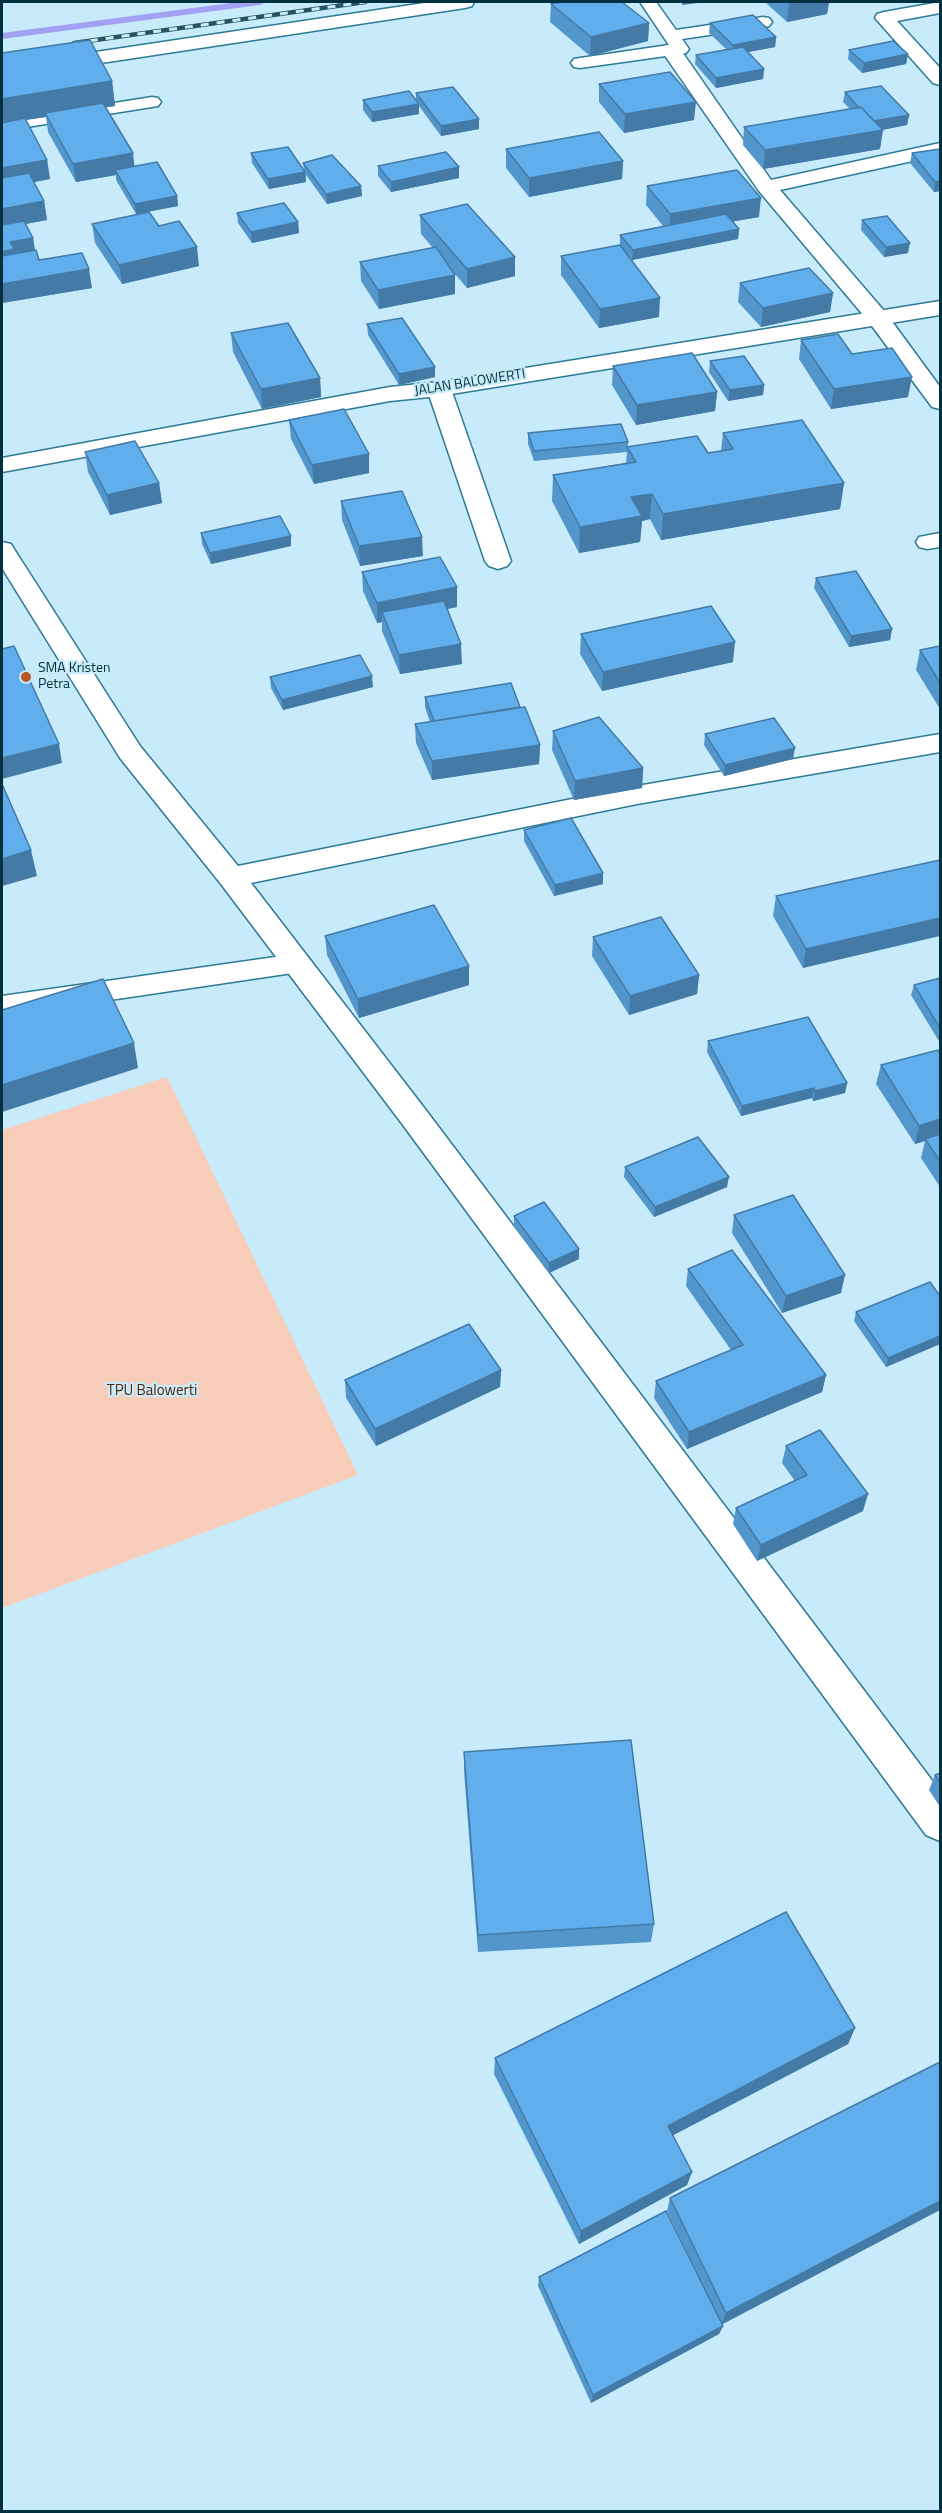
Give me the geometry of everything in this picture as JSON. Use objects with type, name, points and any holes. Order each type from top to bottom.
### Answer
[{"type":"street","points":[[2,72],[465,2]]},
{"type":"street","points":[[940,8],[884,18],[940,79]]},
{"type":"street","points":[[671,43],[766,187],[877,317],[940,402]]},
{"type":"street","points":[[766,187],[940,149]]},
{"type":"street","name":"JALAN BALOWERTI","points":[[2,465],[390,394],[439,389],[940,308]]},
{"type":"street","points":[[439,389],[498,561]]},
{"type":"street","points":[[2,549],[130,752],[231,877],[414,1117],[940,1822]]},
{"type":"street","points":[[231,877],[637,795],[940,743]]},
{"type":"lane","points":[[648,2],[671,43]]},
{"type":"lane","points":[[580,63],[764,22]]},
{"type":"lane","points":[[2,126],[152,102]]},
{"type":"lane","points":[[2,1006],[296,964]]},
{"type":"green space","name":"TPU Balowerti","points":[[167,1077],[358,1475],[2,1608],[2,1130]]},
{"type":"building","points":[[622,2],[649,23],[591,37],[551,4]]},
{"type":"building","points":[[753,15],[776,37],[733,45],[710,23]]},
{"type":"building","points":[[90,40],[112,81],[2,99],[2,53]]},
{"type":"building","points":[[893,41],[908,54],[864,63],[849,50]]},
{"type":"building","points":[[743,47],[764,69],[716,78],[696,55]]},
{"type":"building","points":[[670,72],[696,102],[625,114],[599,84]]},
{"type":"building","points":[[881,86],[909,115],[874,121],[845,92]]},
{"type":"building","points":[[453,87],[479,119],[441,126],[416,93]]},
{"type":"building","points":[[409,91],[419,104],[372,112],[363,100]]},
{"type":"building","points":[[103,103],[133,153],[73,164],[45,113]]},
{"type":"building","points":[[861,107],[883,130],[765,150],[744,127]]},
{"type":"building","points":[[25,118],[47,160],[2,168],[2,123]]},
{"type":"building","points":[[599,132],[623,161],[529,178],[506,149]]},
{"type":"building","points":[[288,147],[305,172],[268,179],[251,153]]},
{"type":"building","points":[[940,149],[940,181],[935,182],[912,153]]},
{"type":"building","points":[[446,152],[459,167],[391,182],[378,166]]},
{"type":"building","points":[[332,155],[361,186],[326,194],[303,163]]},
{"type":"building","points":[[157,162],[177,196],[135,204],[115,170]]},
{"type":"building","points":[[737,170],[761,198],[670,214],[647,186]]},
{"type":"building","points":[[29,173],[44,201],[2,209],[2,178]]},
{"type":"building","points":[[284,203],[298,222],[251,232],[237,213]]},
{"type":"building","points":[[467,204],[515,257],[467,269],[420,215]]},
{"type":"building","points":[[149,212],[159,226],[179,221],[197,247],[119,265],[92,224]]},
{"type":"building","points":[[726,214],[739,229],[633,250],[620,235]]},
{"type":"building","points":[[887,216],[910,243],[886,247],[862,220]]},
{"type":"building","points":[[24,221],[33,238],[10,242],[14,249],[2,252],[2,225]]},
{"type":"building","points":[[620,245],[660,298],[600,309],[561,256]]},
{"type":"building","points":[[436,247],[455,275],[378,290],[360,262]]},
{"type":"building","points":[[36,250],[39,260],[82,253],[89,269],[2,284],[2,256]]},
{"type":"building","points":[[809,268],[833,293],[763,308],[740,283]]},
{"type":"building","points":[[402,318],[435,367],[399,374],[367,324]]},
{"type":"building","points":[[288,323],[320,378],[261,389],[231,333]]},
{"type":"building","points":[[838,334],[852,354],[892,348],[912,377],[834,389],[801,340]]},
{"type":"building","points":[[692,353],[717,392],[637,405],[613,366]]},
{"type":"building","points":[[744,356],[764,385],[730,390],[710,361]]},
{"type":"building","points":[[344,409],[369,454],[312,465],[289,420]]},
{"type":"building","points":[[802,420],[844,483],[663,514],[652,494],[631,497],[642,516],[580,527],[553,475],[636,462],[627,447],[697,436],[708,453],[733,449],[723,433]]},
{"type":"building","points":[[621,424],[628,442],[534,451],[528,433]]},
{"type":"building","points":[[135,441],[159,483],[107,495],[85,452]]},
{"type":"building","points":[[402,491],[422,537],[359,546],[341,501]]},
{"type":"building","points":[[280,516],[291,536],[210,553],[201,533]]},
{"type":"building","points":[[440,557],[457,587],[377,603],[362,572]]},
{"type":"building","points":[[856,571],[892,629],[851,636],[816,578]]},
{"type":"building","points":[[444,601],[461,644],[399,655],[382,612]]},
{"type":"building","points":[[711,606],[735,642],[603,672],[581,634]]},
{"type":"building","points":[[14,646],[59,744],[2,758],[2,649]]},
{"type":"building","points":[[940,646],[940,683],[920,650]]},
{"type":"building","points":[[360,655],[372,676],[282,700],[270,677]]},
{"type":"building","points":[[511,683],[520,707],[434,721],[425,697]]},
{"type":"building","points":[[525,707],[540,745],[432,761],[415,724]]},
{"type":"building","points":[[599,717],[643,768],[575,781],[553,731]]},
{"type":"building","points":[[774,718],[795,748],[725,765],[705,734]]},
{"type":"building","points":[[2,784],[31,850],[2,859]]},
{"type":"building","points":[[571,818],[603,873],[555,885],[524,830]]},
{"type":"building","points":[[940,860],[940,918],[806,949],[776,896]]},
{"type":"building","points":[[434,905],[469,966],[358,999],[325,936]]},
{"type":"building","points":[[661,917],[699,975],[630,996],[593,937]]},
{"type":"building","points":[[940,978],[940,1028],[914,985]]},
{"type":"building","points":[[103,979],[134,1043],[2,1085],[2,1010]]},
{"type":"building","points":[[808,1017],[847,1083],[815,1091],[814,1088],[742,1106],[708,1041]]},
{"type":"building","points":[[938,1050],[940,1054],[940,1119],[919,1126],[881,1065]]},
{"type":"building","points":[[940,1134],[940,1161],[925,1139]]},
{"type":"building","points":[[698,1137],[729,1177],[655,1207],[625,1167]]},
{"type":"building","points":[[793,1195],[845,1275],[786,1296],[734,1215]]},
{"type":"building","points":[[544,1202],[579,1249],[549,1263],[514,1216]]},
{"type":"building","points":[[732,1250],[826,1375],[689,1432],[656,1381],[743,1345],[688,1269]]},
{"type":"building","points":[[930,1282],[940,1296],[940,1336],[888,1358],[856,1312]]},
{"type":"building","points":[[469,1324],[501,1370],[375,1429],[345,1380]]},
{"type":"building","points":[[820,1430],[868,1494],[761,1545],[736,1508],[807,1475],[786,1446]]},
{"type":"building","points":[[631,1740],[654,1924],[478,1935],[464,1752]]},
{"type":"building","points":[[940,1773],[940,1783],[935,1775]]},
{"type":"building","points":[[786,1912],[855,2028],[668,2126],[692,2172],[581,2231],[495,2058]]},
{"type":"building","points":[[940,2062],[940,2201],[726,2313],[670,2198]]},
{"type":"building","points":[[666,2211],[723,2326],[593,2395],[539,2277]]},
{"type":"waterway","points":[[2,36],[260,2]]},
{"type":"railway","points":[[74,43],[365,2]]},
{"type":"place","name":"SMA Kristen Petra","points":[[26,677]]}]
